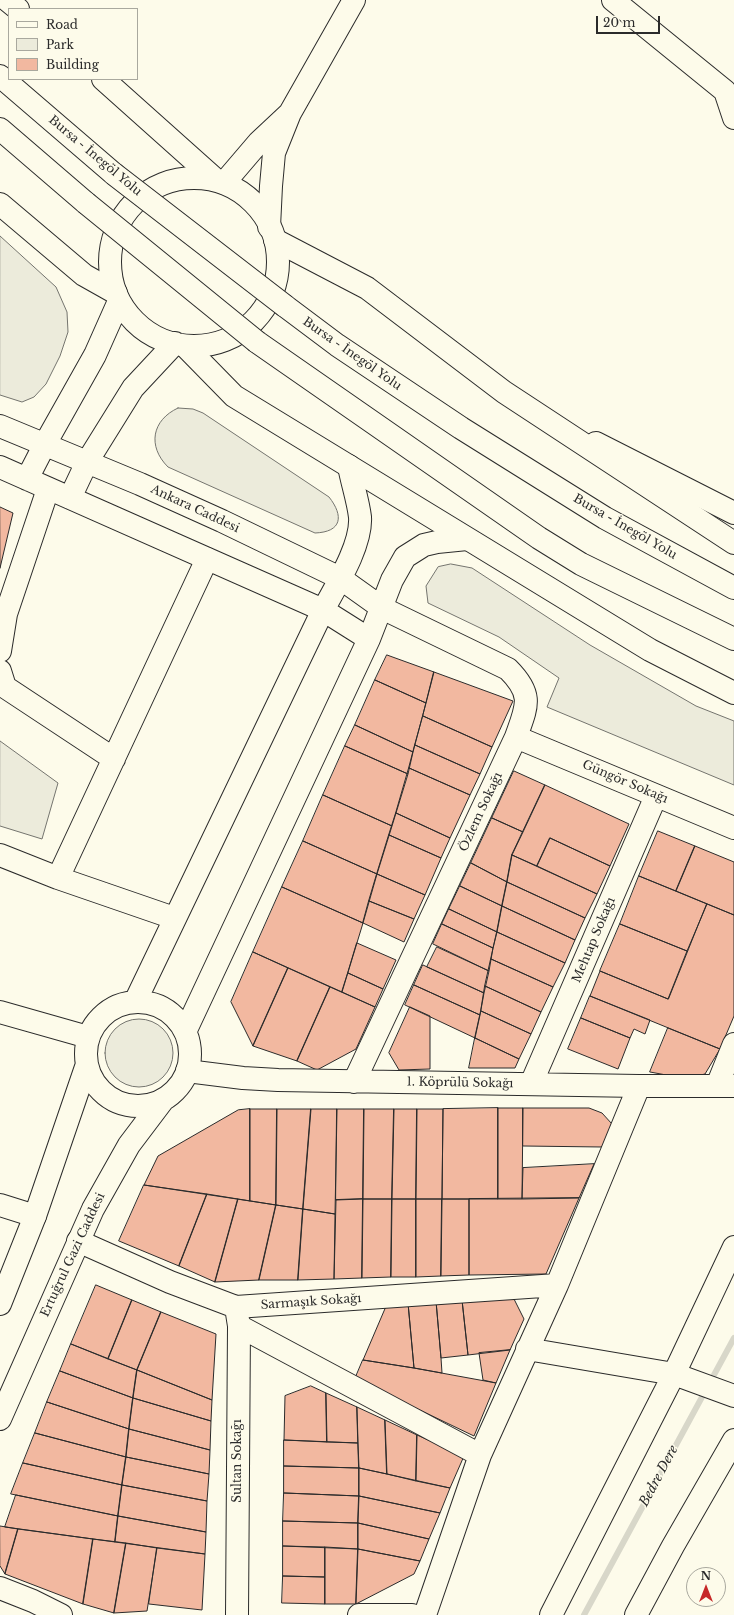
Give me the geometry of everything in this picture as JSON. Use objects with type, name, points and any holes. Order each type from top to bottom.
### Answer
[{"type":"main road","points":[[7,0],[17,8]]},
{"type":"main road","points":[[272,234],[271,186],[274,153],[290,113],[354,0]]},
{"type":"main road","points":[[613,0],[729,90],[734,118]]},
{"type":"main road","name":"Bursa - İnegöl Yolu","points":[[0,76],[114,174],[337,345],[468,432],[605,518],[734,588]]},
{"type":"main road","points":[[104,80],[220,182]]},
{"type":"main road","points":[[220,182],[290,113]]},
{"type":"main road","points":[[0,129],[86,203],[257,342],[539,538],[581,564],[734,639]]},
{"type":"main road","points":[[188,177],[220,182],[241,191],[262,210],[272,234],[279,263],[274,291],[261,315],[240,334],[214,344],[180,345],[158,339],[136,323],[118,297],[110,274],[111,247],[120,220],[138,199],[161,184],[188,177]]},
{"type":"main road","points":[[0,204],[84,274],[118,297]]},
{"type":"main road","points":[[272,234],[367,288],[504,392],[734,543]]},
{"type":"main road","points":[[27,479],[95,355],[118,297]]},
{"type":"main road","points":[[70,498],[87,462],[134,388],[180,345]]},
{"type":"main road","points":[[180,345],[234,396],[650,650],[734,693]]},
{"type":"main road","points":[[536,413],[734,513]]},
{"type":"main road","name":"Ankara Caddesi","points":[[0,426],[140,484],[222,521],[340,578],[382,608]]},
{"type":"main road","points":[[135,1002],[174,918],[358,539],[360,518],[349,466]]},
{"type":"main road","points":[[0,467],[323,610],[369,639]]},
{"type":"main road","points":[[0,650],[6,614],[48,489]]},
{"type":"main road","points":[[185,1032],[369,639],[392,580],[405,556],[424,545],[437,542],[468,539]]},
{"type":"main road","points":[[58,878],[207,559]]},
{"type":"main road","name":"Özlem Sokağı","points":[[354,1082],[516,737],[526,707],[526,697],[516,678],[508,669],[382,608]]},
{"type":"main road","points":[[0,671],[5,687],[114,759]]},
{"type":"main road","name":"Güngör Sokağı","points":[[516,737],[734,828]]},
{"type":"main road","name":"Mehtap Sokağı","points":[[531,1084],[656,796]]},
{"type":"main road","points":[[0,855],[58,878],[174,918]]},
{"type":"main road","points":[[135,1002],[150,1004],[164,1009],[177,1019],[185,1032],[189,1045],[190,1058],[182,1083],[173,1093],[163,1100],[148,1106],[132,1106],[116,1102],[103,1094],[93,1082],[86,1067],[85,1052],[88,1037],[95,1023],[106,1012],[120,1005],[135,1002]]},
{"type":"main road","points":[[0,1012],[88,1037]]},
{"type":"main road","points":[[725,1086],[734,1044]]},
{"type":"main road","points":[[0,1304],[35,1216],[86,1067]]},
{"type":"main road","name":"1. Köprülü Sokağı","points":[[187,1071],[257,1079],[354,1082],[725,1086]]},
{"type":"main road","points":[[425,1615],[480,1455],[557,1286],[639,1086]]},
{"type":"main road","name":"Ertuğrul Gazi Caddesi","points":[[0,1419],[78,1241],[112,1174],[129,1145],[163,1100]]},
{"type":"main road","points":[[0,1205],[35,1216]]},
{"type":"main road","name":"Sarmaşık Sokağı","points":[[78,1241],[170,1282],[238,1316],[557,1286]]},
{"type":"main road","points":[[551,1615],[682,1377],[734,1247]]},
{"type":"main road","points":[[238,1316],[480,1455]]},
{"type":"main road","name":"Sultan Sokağı","points":[[237,1615],[238,1316]]},
{"type":"main road","points":[[527,1349],[682,1377],[734,1396]]},
{"type":"main road","points":[[636,1615],[673,1546],[734,1442]]},
{"type":"main road","points":[[0,1588],[33,1601],[61,1615]]},
{"type":"main road","points":[[360,1615],[412,1615]]},
{"type":"green space","points":[[0,236],[56,287],[67,312],[68,332],[60,356],[46,384],[34,397],[22,402],[0,395]]},
{"type":"green space","points":[[178,408],[193,409],[203,413],[329,497],[337,510],[338,522],[331,530],[315,533],[168,467],[161,459],[157,451],[155,434],[163,419],[169,413]]},
{"type":"green space","points":[[451,564],[472,568],[590,645],[696,706],[734,721],[734,785],[547,707],[559,678],[499,637],[428,603],[426,586],[438,567]]},
{"type":"green space","points":[[0,741],[58,783],[42,839],[0,826]]},
{"type":"green space","points":[[139,1019],[152,1022],[163,1029],[170,1040],[173,1053],[170,1066],[163,1077],[152,1084],[139,1087],[126,1084],[115,1077],[108,1066],[105,1053],[108,1040],[115,1029],[126,1022]]},
{"type":"building","points":[[0,507],[13,513],[0,568]]},
{"type":"building","points":[[387,655],[434,672],[426,703],[375,680]]},
{"type":"building","points":[[434,672],[513,701],[492,747],[423,716]]},
{"type":"building","points":[[375,680],[426,703],[413,752],[355,725]]},
{"type":"building","points":[[423,716],[492,747],[480,774],[415,745]]},
{"type":"building","points":[[355,725],[413,752],[408,774],[345,746]]},
{"type":"building","points":[[415,745],[480,774],[470,795],[409,768]]},
{"type":"building","points":[[345,746],[408,774],[392,826],[323,795]]},
{"type":"building","points":[[409,768],[470,795],[450,838],[396,813]]},
{"type":"building","points":[[514,771],[545,785],[523,832],[492,818]]},
{"type":"building","points":[[545,785],[629,824],[610,866],[550,838],[537,866],[512,855]]},
{"type":"building","points":[[323,795],[392,826],[377,874],[303,841]]},
{"type":"building","points":[[396,813],[450,838],[441,858],[389,835]]},
{"type":"building","points":[[492,818],[523,832],[512,855],[507,882],[471,863]]},
{"type":"building","points":[[658,831],[695,846],[676,891],[639,876]]},
{"type":"building","points":[[389,835],[441,858],[425,895],[377,874]]},
{"type":"building","points":[[550,838],[610,866],[597,894],[537,866]]},
{"type":"building","points":[[303,841],[377,874],[363,923],[282,887]]},
{"type":"building","points":[[695,846],[734,862],[734,915],[676,891]]},
{"type":"building","points":[[512,855],[597,894],[585,918],[507,882]]},
{"type":"building","points":[[471,863],[507,882],[502,906],[460,886]]},
{"type":"building","points":[[377,874],[425,895],[414,919],[369,901]]},
{"type":"building","points":[[639,876],[707,904],[687,951],[620,924]]},
{"type":"building","points":[[507,882],[585,918],[575,940],[502,906]]},
{"type":"building","points":[[460,886],[502,906],[497,932],[449,909]]},
{"type":"building","points":[[282,887],[363,923],[342,992],[253,952]]},
{"type":"building","points":[[369,901],[414,919],[404,942],[363,923]]},
{"type":"building","points":[[707,904],[734,915],[734,1016],[720,1049],[590,996],[600,971],[668,999]]},
{"type":"building","points":[[502,906],[575,940],[565,963],[497,932]]},
{"type":"building","points":[[449,909],[497,932],[493,948],[442,924]]},
{"type":"building","points":[[442,924],[493,948],[489,971],[433,944]]},
{"type":"building","points":[[620,924],[687,951],[668,999],[600,971]]},
{"type":"building","points":[[497,932],[565,963],[553,987],[491,959]]},
{"type":"building","points":[[357,943],[396,960],[383,989],[348,973]]},
{"type":"building","points":[[437,947],[489,971],[484,993],[427,967]]},
{"type":"building","points":[[253,952],[288,968],[253,1046],[231,1002]]},
{"type":"building","points":[[491,959],[553,987],[541,1012],[485,986]]},
{"type":"building","points":[[423,965],[484,993],[480,1015],[414,985]]},
{"type":"building","points":[[288,968],[330,987],[297,1061],[253,1046]]},
{"type":"building","points":[[348,973],[383,989],[375,1007],[342,992]]},
{"type":"building","points":[[414,985],[480,1015],[475,1038],[405,1005]]},
{"type":"building","points":[[485,986],[541,1012],[531,1034],[481,1011]]},
{"type":"building","points":[[330,987],[375,1007],[356,1049],[317,1070],[297,1061]]},
{"type":"building","points":[[590,996],[650,1020],[645,1034],[634,1029],[630,1038],[581,1018]]},
{"type":"building","points":[[410,1007],[430,1016],[430,1069],[399,1070],[389,1053]]},
{"type":"building","points":[[481,1011],[531,1034],[519,1059],[475,1038]]},
{"type":"building","points":[[581,1018],[630,1038],[618,1069],[568,1049]]},
{"type":"building","points":[[668,1028],[720,1049],[705,1074],[692,1077],[677,1077],[650,1072]]},
{"type":"building","points":[[475,1038],[519,1059],[515,1068],[469,1068]]},
{"type":"building","points":[[498,1108],[498,1199],[442,1199],[443,1109]]},
{"type":"building","points":[[498,1108],[523,1108],[522,1199],[498,1199]]},
{"type":"building","points":[[523,1108],[589,1108],[602,1113],[612,1124],[602,1147],[523,1146]]},
{"type":"building","points":[[250,1109],[250,1201],[144,1185],[158,1156],[238,1110]]},
{"type":"building","points":[[250,1109],[277,1109],[276,1205],[250,1201]]},
{"type":"building","points":[[277,1109],[311,1109],[303,1209],[276,1205]]},
{"type":"building","points":[[311,1109],[337,1109],[335,1214],[303,1209]]},
{"type":"building","points":[[337,1109],[364,1109],[363,1199],[336,1200]]},
{"type":"building","points":[[364,1109],[394,1109],[392,1199],[363,1199]]},
{"type":"building","points":[[394,1109],[417,1109],[416,1199],[392,1199]]},
{"type":"building","points":[[417,1109],[443,1109],[442,1199],[416,1199]]},
{"type":"building","points":[[594,1164],[579,1198],[522,1199],[523,1168]]},
{"type":"building","points":[[144,1185],[207,1194],[179,1266],[119,1241]]},
{"type":"building","points":[[207,1194],[238,1199],[215,1282],[179,1266]]},
{"type":"building","points":[[579,1198],[546,1274],[469,1275],[469,1199]]},
{"type":"building","points":[[238,1199],[276,1205],[259,1280],[215,1282]]},
{"type":"building","points":[[363,1199],[362,1278],[334,1279],[336,1200]]},
{"type":"building","points":[[363,1199],[392,1199],[391,1277],[362,1278]]},
{"type":"building","points":[[392,1199],[416,1199],[416,1277],[391,1277]]},
{"type":"building","points":[[416,1199],[442,1199],[441,1276],[416,1277]]},
{"type":"building","points":[[442,1199],[469,1199],[469,1275],[441,1276]]},
{"type":"building","points":[[276,1205],[303,1209],[298,1280],[259,1280]]},
{"type":"building","points":[[303,1209],[335,1214],[334,1279],[298,1280]]},
{"type":"building","points":[[96,1285],[132,1300],[108,1359],[71,1344]]},
{"type":"building","points":[[513,1297],[524,1319],[510,1350],[468,1355],[462,1300]]},
{"type":"building","points":[[132,1300],[161,1312],[137,1370],[108,1359]]},
{"type":"building","points":[[462,1300],[468,1355],[441,1358],[436,1301]]},
{"type":"building","points":[[436,1301],[442,1373],[414,1368],[408,1303]]},
{"type":"building","points":[[408,1303],[414,1368],[363,1360],[387,1304]]},
{"type":"building","points":[[161,1312],[216,1334],[212,1400],[137,1370]]},
{"type":"building","points":[[71,1344],[137,1370],[133,1398],[60,1371]]},
{"type":"building","points":[[510,1350],[496,1383],[483,1380],[479,1353]]},
{"type":"building","points":[[363,1360],[496,1383],[474,1436],[355,1379]]},
{"type":"building","points":[[137,1370],[212,1400],[211,1421],[133,1398]]},
{"type":"building","points":[[60,1371],[133,1398],[129,1429],[47,1402]]},
{"type":"building","points":[[311,1386],[326,1393],[327,1442],[284,1440],[285,1396]]},
{"type":"building","points":[[326,1393],[357,1407],[358,1443],[327,1442]]},
{"type":"building","points":[[133,1398],[211,1421],[210,1450],[129,1429]]},
{"type":"building","points":[[47,1402],[129,1429],[126,1457],[35,1433]]},
{"type":"building","points":[[357,1407],[385,1420],[387,1474],[359,1468]]},
{"type":"building","points":[[385,1420],[417,1435],[416,1481],[387,1474]]},
{"type":"building","points":[[129,1429],[210,1450],[209,1474],[126,1457]]},
{"type":"building","points":[[35,1433],[126,1457],[122,1485],[23,1463]]},
{"type":"building","points":[[417,1435],[464,1456],[450,1488],[416,1481]]},
{"type":"building","points":[[284,1440],[358,1443],[359,1468],[284,1466]]},
{"type":"building","points":[[126,1457],[209,1474],[207,1501],[122,1485]]},
{"type":"building","points":[[23,1463],[122,1485],[118,1516],[11,1494]]},
{"type":"building","points":[[284,1466],[359,1468],[359,1496],[284,1493]]},
{"type":"building","points":[[359,1468],[450,1488],[440,1513],[359,1496]]},
{"type":"building","points":[[122,1485],[207,1501],[206,1532],[118,1516]]},
{"type":"building","points":[[284,1493],[359,1496],[358,1523],[283,1521]]},
{"type":"building","points":[[16,1495],[118,1516],[115,1542],[5,1527]]},
{"type":"building","points":[[359,1496],[440,1513],[429,1539],[358,1523]]},
{"type":"building","points":[[118,1516],[206,1532],[205,1554],[115,1542]]},
{"type":"building","points":[[283,1521],[358,1523],[358,1549],[283,1546]]},
{"type":"building","points":[[358,1523],[429,1539],[420,1561],[358,1549]]},
{"type":"building","points":[[0,1526],[18,1529],[5,1574],[0,1566]]},
{"type":"building","points":[[18,1529],[93,1539],[83,1604],[5,1574]]},
{"type":"building","points":[[93,1539],[126,1543],[114,1613],[83,1604]]},
{"type":"building","points":[[126,1543],[157,1548],[147,1611],[114,1613]]},
{"type":"building","points":[[283,1546],[325,1547],[325,1577],[283,1576]]},
{"type":"building","points":[[325,1547],[358,1549],[356,1604],[325,1604]]},
{"type":"building","points":[[157,1548],[205,1554],[202,1610],[149,1604]]},
{"type":"building","points":[[358,1549],[420,1561],[414,1574],[356,1604]]},
{"type":"building","points":[[283,1576],[325,1577],[325,1604],[282,1603]]},
{"type":"waterway","name":"Bedre Dere","points":[[584,1615],[734,1338]]}]
